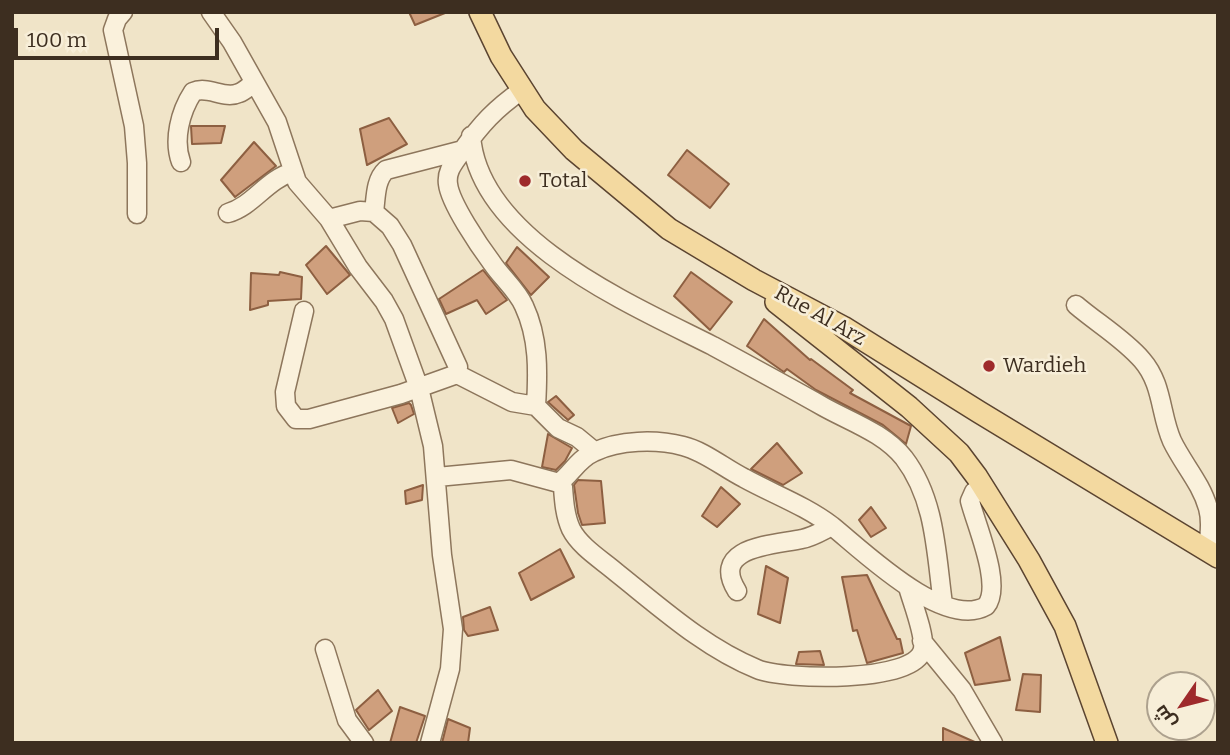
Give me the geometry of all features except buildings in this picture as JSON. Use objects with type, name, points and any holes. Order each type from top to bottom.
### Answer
[{"type":"main road","name":"Rue Al Arz","points":[[480,12],[501,56],[535,110],[575,150],[669,229],[754,280],[843,327],[1212,554]]},
{"type":"main road","points":[[754,280],[767,295],[909,407],[959,453],[986,489],[1065,626],[1107,743]]},
{"type":"street","points":[[124,12],[117,19],[113,30],[134,126],[138,163],[137,214]]},
{"type":"street","points":[[211,12],[232,42],[280,130],[293,172],[306,194],[328,219],[394,319],[419,388],[433,446],[442,555],[453,639],[450,668],[430,743]]},
{"type":"street","points":[[181,162],[177,151],[177,138],[193,92],[200,89],[238,94],[254,83]]},
{"type":"street","points":[[522,90],[486,117],[448,174],[449,189],[470,231],[493,265],[516,292],[528,314],[538,358],[536,406]]},
{"type":"street","points":[[374,212],[380,177],[386,170],[467,143]]},
{"type":"street","points":[[467,143],[494,198],[533,241],[593,283],[797,390],[892,445],[911,468],[925,494],[937,553],[943,604]]},
{"type":"street","points":[[228,213],[242,207],[280,175],[293,172]]},
{"type":"street","points":[[328,219],[360,211],[374,212],[390,226],[402,244],[458,367],[457,374]]},
{"type":"street","points":[[1076,305],[1134,352],[1151,373],[1160,394],[1172,441],[1199,485],[1208,508],[1212,554]]},
{"type":"street","points":[[304,311],[285,392],[286,406],[296,419],[309,419],[419,388],[457,374],[512,402],[536,406],[558,428],[577,437],[594,451]]},
{"type":"street","points":[[559,483],[579,460],[594,451],[623,443],[684,446],[805,509],[832,526],[873,562],[908,587],[943,604],[968,612],[980,609],[989,602],[992,586],[970,500],[974,492],[986,489]]},
{"type":"street","points":[[437,477],[511,470],[559,483],[563,487],[564,504],[571,528],[578,538],[692,632],[758,670],[780,676],[860,676],[895,670],[916,660],[923,649],[908,587]]},
{"type":"street","points":[[737,591],[731,577],[732,566],[734,560],[743,552],[805,538],[832,526]]},
{"type":"street","points":[[922,641],[962,690],[993,743]]},
{"type":"street","points":[[325,649],[347,720],[364,743]]},
{"type":"place","name":"Total","points":[[525,181]]},
{"type":"place","name":"Wardieh","points":[[989,366]]}]
